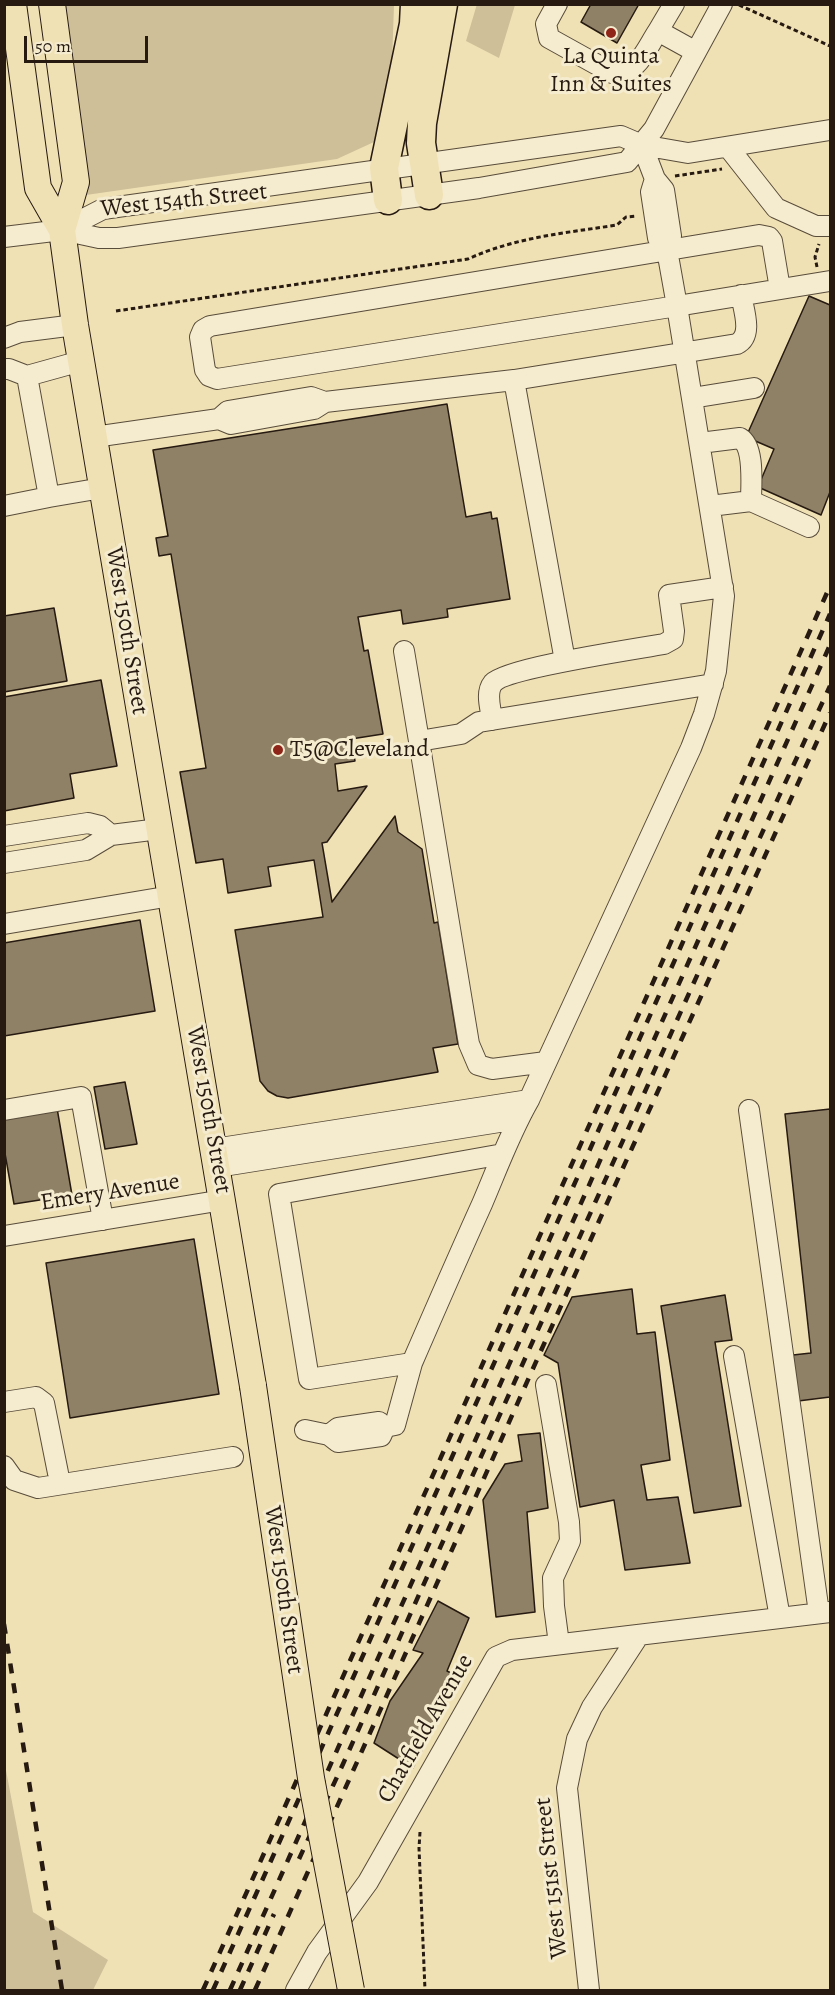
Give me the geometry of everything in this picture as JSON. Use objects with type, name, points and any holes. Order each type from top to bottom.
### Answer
[{"type":"highway","points":[[388,200],[384,168],[414,24],[415,4]]},
{"type":"highway","points":[[429,195],[424,165],[422,123],[443,4]]},
{"type":"main road","name":"West 150th Street","points":[[13,4],[38,188],[62,230],[75,325],[253,1386],[311,1778],[351,1990]]},
{"type":"main road","name":"West 150th Street","points":[[52,4],[76,182],[62,230]]},
{"type":"street","points":[[557,4],[546,24],[549,38],[612,73],[621,74],[635,66],[674,4]]},
{"type":"street","name":"West 154th Street","points":[[62,230],[99,238],[118,238],[429,195],[627,162],[654,129],[722,4]]},
{"type":"street","points":[[658,31],[696,52]]},
{"type":"street","points":[[642,145],[688,153],[831,130]]},
{"type":"street","name":"West 154th Street","points":[[62,230],[103,209],[621,136],[642,145]]},
{"type":"street","points":[[305,1430],[329,1435],[338,1428],[379,1422],[385,1427],[395,1425],[412,1364],[518,1119],[529,1100],[687,756],[713,684],[723,616],[723,587],[667,250],[658,238],[651,192],[655,179],[642,145]]},
{"type":"street","points":[[728,147],[776,208],[826,230]]},
{"type":"street","points":[[4,237],[62,230]]},
{"type":"street","points":[[780,289],[772,241],[764,235],[210,326],[203,330],[200,337],[205,370],[209,376],[217,379],[780,289],[824,276]]},
{"type":"street","points":[[94,437],[219,419],[228,411],[311,397],[325,402],[514,380],[737,344],[743,341],[746,334],[741,295]]},
{"type":"street","points":[[4,338],[20,332],[75,325]]},
{"type":"street","points":[[4,369],[27,376],[81,361]]},
{"type":"street","points":[[27,376],[49,497]]},
{"type":"street","points":[[514,380],[565,661]]},
{"type":"street","points":[[692,398],[754,388]]},
{"type":"street","points":[[700,443],[740,438],[747,444],[751,471],[750,501]]},
{"type":"street","points":[[4,506],[102,488]]},
{"type":"street","points":[[710,506],[750,501],[809,527]]},
{"type":"street","points":[[492,720],[489,693],[494,682],[500,677],[565,661],[664,644],[673,639],[674,631],[669,595],[723,587]]},
{"type":"street","points":[[404,651],[469,1044],[473,1056],[478,1065],[492,1069],[546,1062]]},
{"type":"street","points":[[419,741],[461,734],[479,722],[713,684]]},
{"type":"street","points":[[4,836],[88,823],[100,826],[111,836]]},
{"type":"street","points":[[4,863],[86,850],[111,836],[159,829]]},
{"type":"street","points":[[4,924],[171,896]]},
{"type":"street","points":[[4,1110],[81,1097],[103,1220]]},
{"type":"street","points":[[216,1158],[422,1124],[529,1100]]},
{"type":"street","points":[[749,1110],[825,1613]]},
{"type":"street","points":[[422,1124],[518,1119]]},
{"type":"street","points":[[412,1364],[309,1379],[279,1194],[503,1154]]},
{"type":"street","name":"Emery Avenue","points":[[4,1236],[223,1200]]},
{"type":"street","points":[[734,1356],[780,1618]]},
{"type":"street","points":[[546,1385],[569,1522],[570,1541],[554,1578],[554,1606],[559,1644]]},
{"type":"street","points":[[4,1402],[36,1397],[44,1403],[58,1473]]},
{"type":"street","points":[[4,1466],[14,1480],[38,1488],[233,1457]]},
{"type":"street","name":"Chatfield Avenue","points":[[296,1990],[317,1952],[368,1882],[496,1657],[512,1650],[825,1613]]},
{"type":"street","name":"West 151st Street","points":[[589,1990],[567,1788],[577,1740],[592,1707],[639,1635]]},
{"type":"path","points":[[739,4],[831,46]]},
{"type":"path","points":[[116,311],[468,259],[521,240],[617,225],[626,218],[646,214]]},
{"type":"path","points":[[824,276],[815,256],[826,230]]},
{"type":"path","points":[[420,1832],[418,1848],[425,1990]]},
{"type":"shaded area","points":[[477,4],[515,5],[499,58],[466,41]]},
{"type":"shaded area","points":[[59,5],[394,5],[391,93],[374,142],[337,159],[86,195]]},
{"type":"shaded area","points":[[5,1765],[33,1912],[108,1960],[93,1990],[5,1990]]},
{"type":"building","name":"La Quinta Inn & Suites","points":[[591,4],[639,4],[617,43],[581,22]]},
{"type":"building","points":[[809,296],[830,305],[830,492],[821,515],[758,487],[774,449],[746,437]]},
{"type":"building","name":"T5@Cleveland","points":[[447,404],[466,517],[491,512],[492,519],[497,518],[510,599],[447,609],[448,617],[403,624],[401,610],[358,617],[364,651],[368,650],[383,734],[351,739],[355,761],[335,764],[338,791],[367,786],[327,842],[322,843],[332,902],[395,816],[398,832],[422,849],[434,923],[438,922],[458,1044],[433,1048],[438,1072],[288,1098],[277,1096],[268,1091],[260,1081],[235,930],[323,917],[314,860],[268,867],[271,886],[228,893],[223,859],[196,863],[180,772],[206,768],[171,554],[159,556],[156,538],[168,536],[153,450]]},
{"type":"building","points":[[54,608],[67,681],[4,692],[4,616]]},
{"type":"building","points":[[101,680],[117,766],[70,774],[74,798],[4,811],[4,697]]},
{"type":"building","points":[[140,920],[155,1011],[4,1036],[4,943]]},
{"type":"building","points":[[125,1082],[137,1144],[105,1149],[94,1087]]},
{"type":"building","points":[[57,1108],[72,1195],[14,1204],[4,1148],[4,1117]]},
{"type":"building","points":[[830,1109],[830,1397],[798,1401],[793,1355],[811,1353],[785,1114]]},
{"type":"building","points":[[194,1239],[219,1394],[70,1418],[46,1263]]},
{"type":"building","points":[[632,1289],[637,1334],[655,1332],[670,1460],[641,1465],[647,1500],[678,1497],[690,1563],[625,1570],[614,1500],[580,1507],[558,1363],[544,1355],[572,1297]]},
{"type":"building","points":[[725,1295],[732,1340],[715,1342],[741,1506],[694,1513],[661,1306]]},
{"type":"building","points":[[540,1433],[548,1508],[527,1512],[535,1612],[496,1617],[483,1500],[505,1464],[522,1461],[518,1435]]},
{"type":"building","points":[[438,1601],[469,1618],[447,1671],[459,1677],[413,1768],[374,1743],[390,1701],[423,1653],[413,1650]]},
{"type":"railway","points":[[203,1990],[830,586]]},
{"type":"railway","points":[[213,1990],[830,614]]},
{"type":"railway","points":[[230,1990],[830,645]]},
{"type":"railway","points":[[299,1859],[726,911],[830,686]]},
{"type":"railway","points":[[255,1990],[612,1192],[830,713]]},
{"type":"railway","points":[[4,1624],[62,1990]]},
{"type":"railway","points":[[240,1990],[274,1914]]},
{"type":"place","name":"La Quinta Inn & Suites","points":[[611,33]]},
{"type":"place","name":"T5@Cleveland","points":[[278,750]]}]
